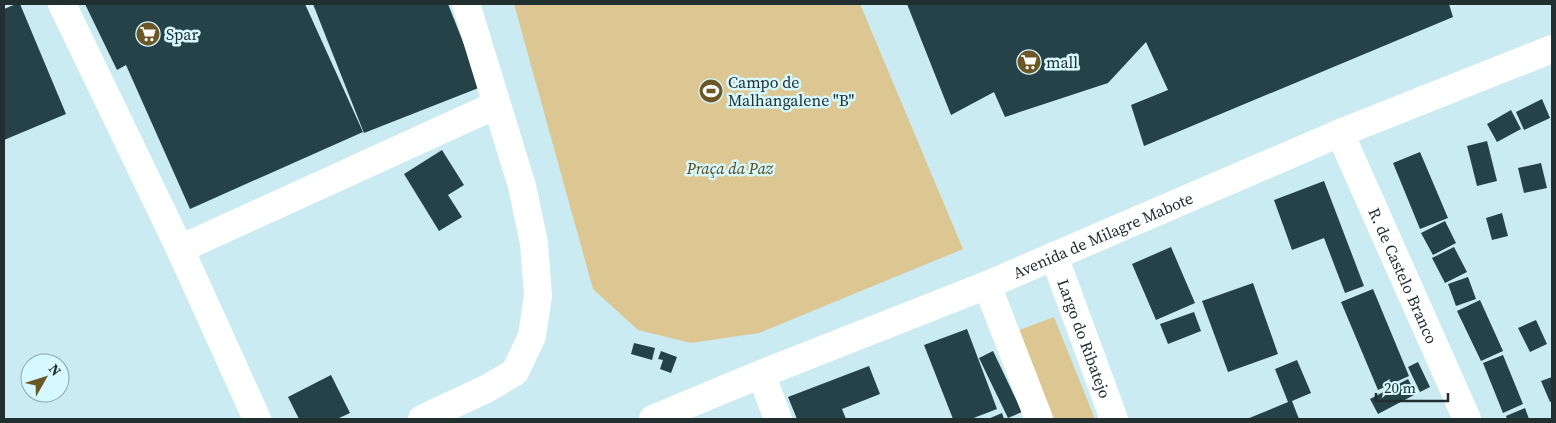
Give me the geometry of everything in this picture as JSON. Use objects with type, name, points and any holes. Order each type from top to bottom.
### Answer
[{"type":"street","points":[[62,4],[180,249],[257,419]]},
{"type":"street","points":[[422,419],[486,389],[514,372],[532,336],[538,296],[534,243],[522,186],[466,4]]},
{"type":"street","name":"Avenida de Milagre Mabote","points":[[654,419],[761,374],[987,285],[1340,133],[1552,49]]},
{"type":"street","points":[[180,249],[496,105]]},
{"type":"street","name":"R. de Castelo Branco","points":[[1340,133],[1458,416]]},
{"type":"street","name":"Largo do Ribatejo","points":[[1054,256],[1114,419]]},
{"type":"street","points":[[987,285],[1038,419]]},
{"type":"street","points":[[761,374],[778,419]]},
{"type":"green space","name":"Praça da Paz","points":[[514,4],[860,4],[963,249],[759,333],[691,343],[638,330],[593,289]]},
{"type":"green space","points":[[1054,317],[1095,419],[1054,419],[1017,331]]},
{"type":"building","points":[[20,4],[66,114],[4,140],[4,9]]},
{"type":"building","points":[[85,4],[305,4],[363,132],[190,209],[126,65],[117,70]]},
{"type":"building","points":[[313,4],[448,4],[481,87],[364,133]]},
{"type":"building","name":"mall","points":[[907,4],[1449,4],[1453,17],[1144,146],[1131,105],[1168,90],[1146,42],[1108,83],[1005,117],[994,92],[951,115]]},
{"type":"building","points":[[1542,99],[1550,118],[1524,130],[1516,112]]},
{"type":"building","points":[[1511,110],[1521,129],[1497,142],[1487,124]]},
{"type":"building","points":[[1487,141],[1497,181],[1477,186],[1467,146]]},
{"type":"building","points":[[442,150],[464,185],[448,195],[462,217],[439,231],[404,174]]},
{"type":"building","points":[[1420,152],[1448,218],[1420,229],[1393,163]]},
{"type":"building","points":[[1541,163],[1547,188],[1524,193],[1518,168]]},
{"type":"building","points":[[1324,181],[1364,286],[1345,293],[1324,238],[1292,250],[1274,200]]},
{"type":"building","points":[[1502,213],[1508,236],[1492,240],[1486,218]]},
{"type":"building","points":[[1445,221],[1456,243],[1433,255],[1421,233]]},
{"type":"building","points":[[1171,247],[1195,303],[1156,320],[1132,264]]},
{"type":"building","points":[[1454,247],[1467,272],[1445,283],[1432,258]]},
{"type":"building","points":[[1468,277],[1476,299],[1456,306],[1448,284]]},
{"type":"building","points":[[1253,283],[1278,354],[1228,372],[1202,301]]},
{"type":"building","points":[[1373,289],[1409,376],[1378,390],[1341,302]]},
{"type":"building","points":[[1480,300],[1503,351],[1481,361],[1457,311]]},
{"type":"building","points":[[1194,312],[1201,331],[1168,344],[1160,324]]},
{"type":"building","points":[[1536,320],[1547,344],[1530,352],[1518,328]]},
{"type":"building","points":[[967,329],[997,409],[971,419],[953,419],[924,345]]},
{"type":"building","points":[[634,343],[655,348],[652,360],[631,354]]},
{"type":"building","points":[[661,351],[677,357],[671,373],[660,369],[663,360],[658,359]]},
{"type":"building","points":[[993,351],[1022,412],[1008,418],[979,358]]},
{"type":"building","points":[[1503,355],[1523,404],[1503,413],[1483,363]]},
{"type":"building","points":[[1297,360],[1311,393],[1292,401],[1299,419],[1247,419],[1288,402],[1275,369]]},
{"type":"building","points":[[1418,362],[1430,387],[1420,392],[1408,367]]},
{"type":"building","points":[[869,366],[880,394],[842,409],[846,419],[797,419],[788,397]]},
{"type":"building","points":[[331,375],[350,413],[337,419],[299,419],[288,397]]},
{"type":"building","points":[[1552,377],[1552,401],[1550,402],[1541,381]]},
{"type":"building","points":[[1408,379],[1416,394],[1378,414],[1370,399]]},
{"type":"building","points":[[1525,408],[1529,419],[1507,419],[1506,416]]},
{"type":"building","points":[[1002,413],[1004,419],[988,419]]},
{"type":"place","name":"Spar","points":[[148,34]]},
{"type":"place","name":"mall","points":[[1029,62]]},
{"type":"place","name":"Campo de Malhangalene \"B\"","points":[[711,91]]}]
